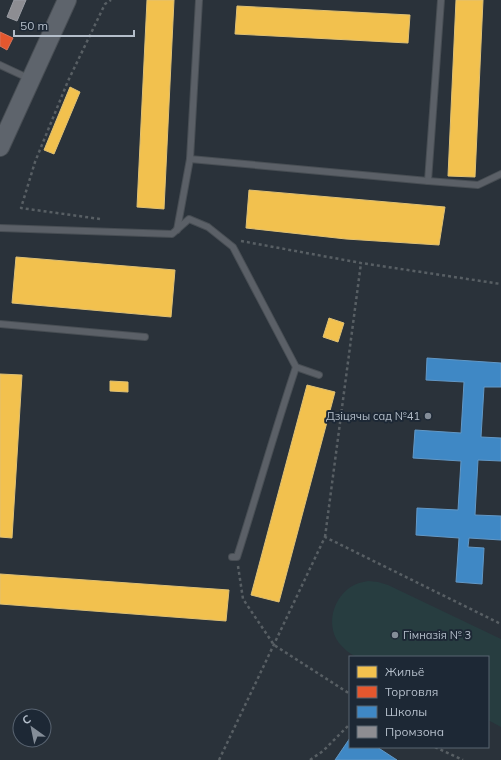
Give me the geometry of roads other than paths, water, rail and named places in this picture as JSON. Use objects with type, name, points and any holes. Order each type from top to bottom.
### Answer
[{"type":"main road","points":[[0,147],[67,0]]},
{"type":"lane","points":[[177,230],[190,159],[199,0]]},
{"type":"lane","points":[[428,181],[441,0]]},
{"type":"lane","points":[[0,65],[31,79]]},
{"type":"lane","points":[[190,159],[478,185],[501,174]]},
{"type":"lane","points":[[0,228],[172,234],[189,219],[208,227],[233,247],[296,367],[319,375]]},
{"type":"lane","points":[[0,324],[145,337]]},
{"type":"lane","points":[[235,557],[262,477],[296,367]]},
{"type":"place","name":"Дзіцячы сад №41","points":[[428,416]]},
{"type":"place","name":"Гімназія № 3","points":[[395,635]]}]
